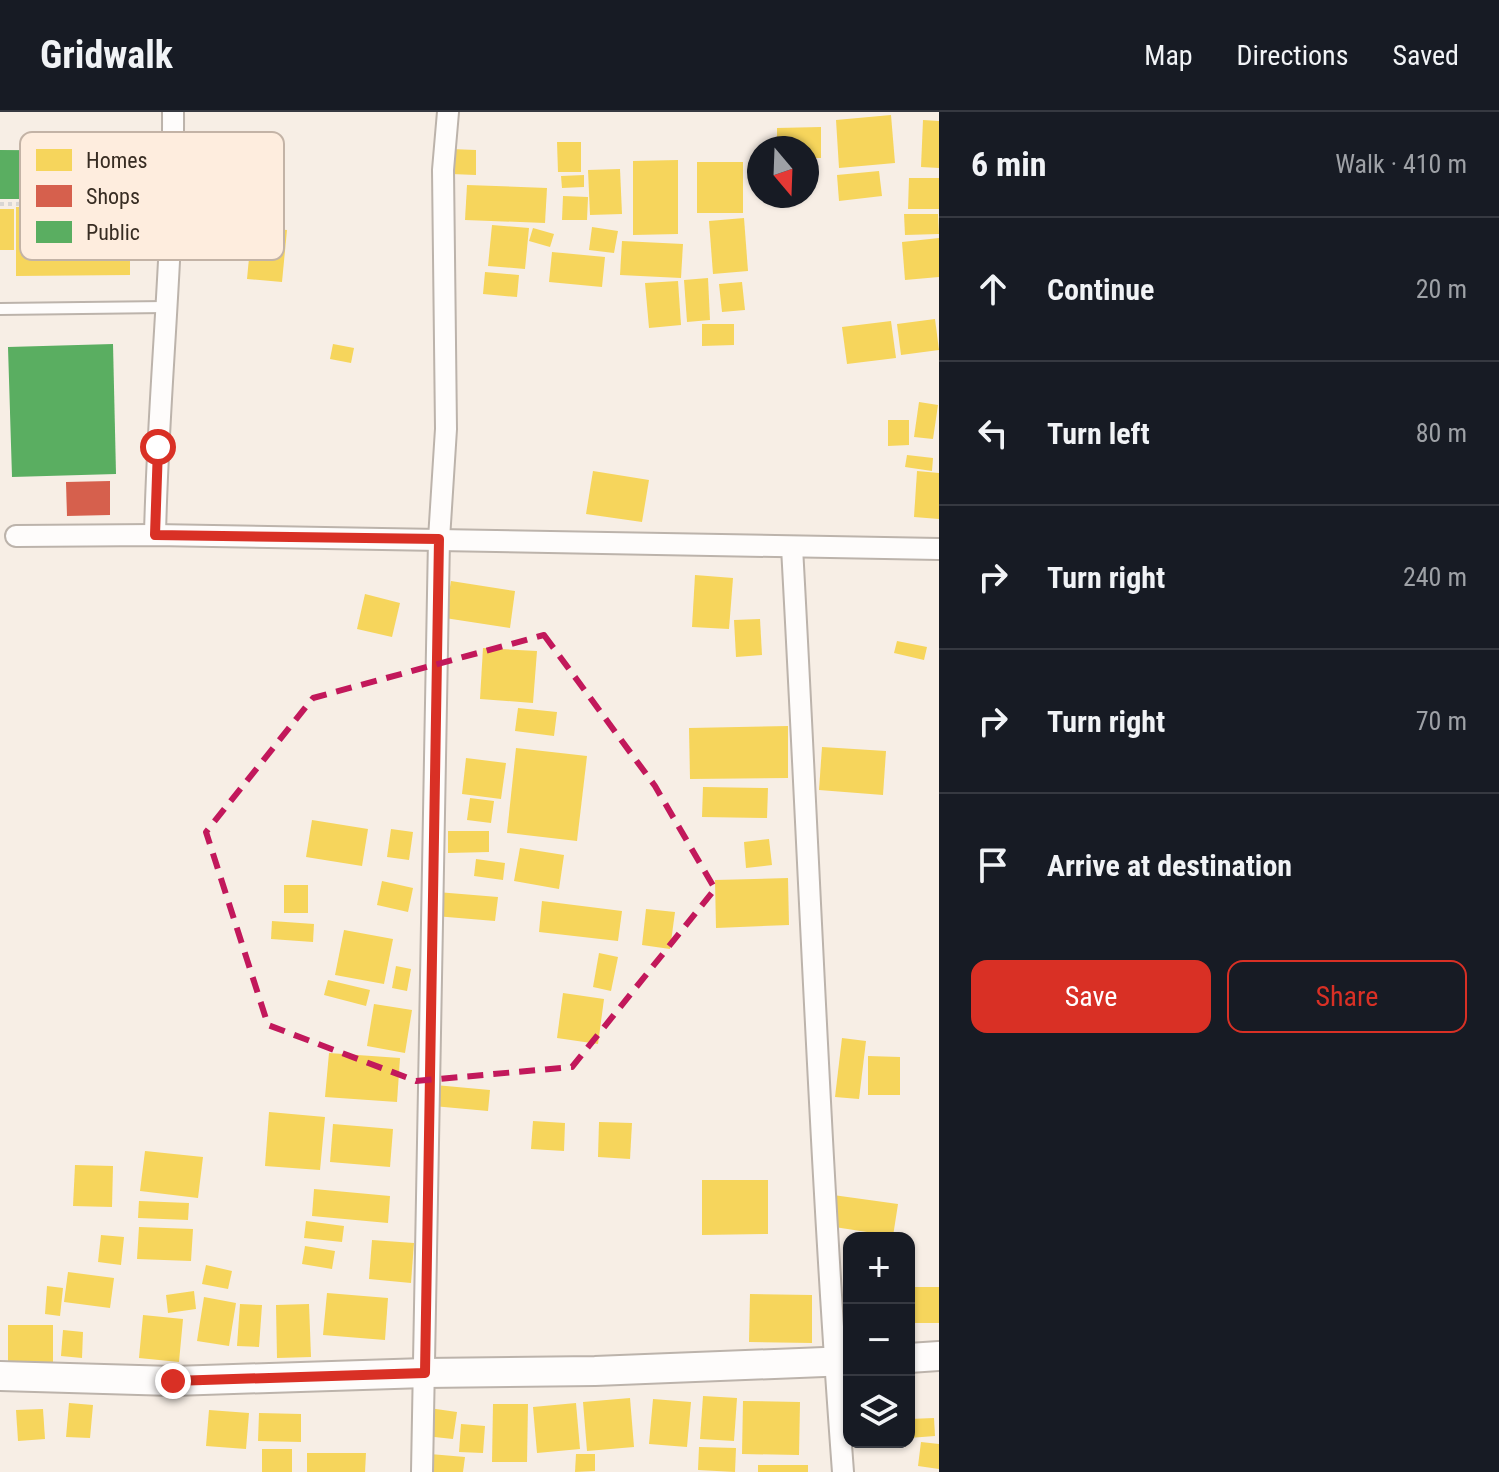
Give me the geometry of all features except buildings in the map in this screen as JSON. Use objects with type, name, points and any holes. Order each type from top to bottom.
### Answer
[{"type":"street","points":[[422,1472],[439,539],[446,429],[443,170],[448,112]]},
{"type":"street","points":[[155,535],[169,260]]},
{"type":"street","points":[[16,536],[155,535],[939,549]]},
{"type":"street","points":[[792,547],[809,846],[817,1080],[842,1361],[843,1472]]},
{"type":"street","points":[[915,1358],[939,1356]]},
{"type":"street","points":[[0,1376],[173,1381],[595,1371],[842,1361]]},
{"type":"lane","points":[[0,309],[165,307]]},
{"type":"path","points":[[0,204],[20,204]]},
{"type":"highlighted area","points":[[544,635],[655,786],[715,889],[572,1067],[416,1081],[268,1025],[206,832],[313,698]]},
{"type":"route","points":[[158,447],[155,535],[439,539],[425,1373],[173,1381]]}]
